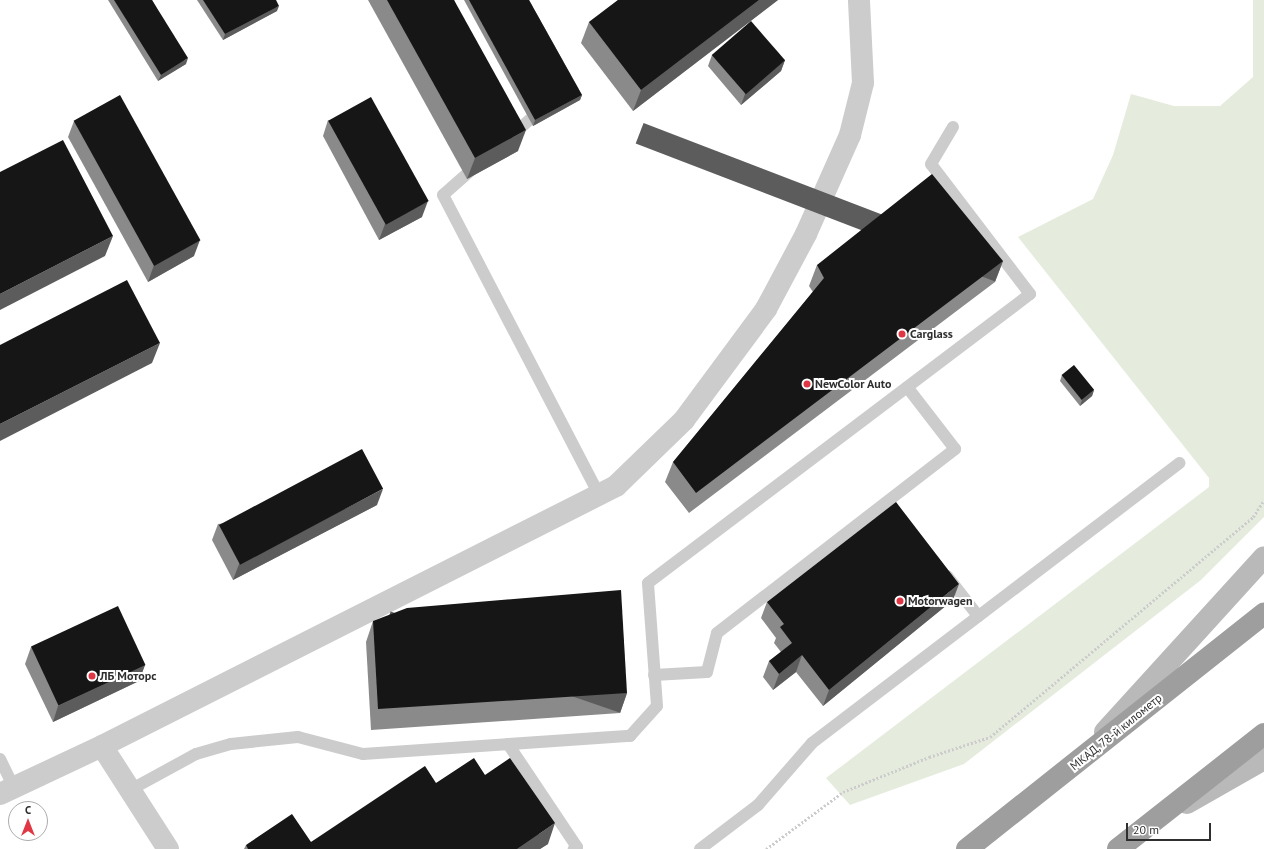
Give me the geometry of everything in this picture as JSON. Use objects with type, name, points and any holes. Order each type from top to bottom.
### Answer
[{"type":"highway","name":"МКАД, 78-й километр","points":[[967,849],[1264,614]]},
{"type":"highway","points":[[1118,849],[1264,734]]},
{"type":"main road","points":[[1075,765],[1264,557]]},
{"type":"main road","points":[[1149,824],[1264,759]]},
{"type":"street","points":[[7,791],[102,746],[616,486],[684,420],[766,309],[806,234],[850,135],[863,83],[859,0]]},
{"type":"street","points":[[102,746],[168,849]]},
{"type":"lane","points":[[502,144],[549,102]]},
{"type":"lane","points":[[130,790],[196,754],[232,744],[298,737],[363,754],[630,736],[657,706],[648,583],[1030,294],[931,164],[953,127]]},
{"type":"lane","points":[[485,159],[444,195],[599,495]]},
{"type":"lane","points":[[654,676],[707,672],[717,633],[955,449],[908,387]]},
{"type":"lane","points":[[700,849],[758,804],[812,743],[1179,463]]},
{"type":"lane","points":[[888,501],[898,513]]},
{"type":"lane","points":[[937,563],[978,616]]},
{"type":"lane","points":[[508,744],[577,847],[574,849]]},
{"type":"lane","points":[[0,760],[7,791]]},
{"type":"path","points":[[766,849],[843,792],[929,757],[990,737],[1253,517],[1264,500]]},
{"type":"shaded area","points":[[1253,0],[1264,0],[1264,517],[1201,580],[964,764],[850,805],[826,778],[1209,487],[1209,478],[1018,237],[1093,199],[1113,155],[1131,94],[1174,106],[1220,106],[1253,77]]},
{"type":"building","points":[[114,0],[152,0],[188,58],[161,75]]},
{"type":"building","points":[[203,0],[276,0],[279,6],[225,34]]},
{"type":"building","points":[[387,0],[454,0],[526,130],[475,158]]},
{"type":"building","points":[[469,0],[529,0],[582,95],[535,120]]},
{"type":"building","points":[[618,0],[759,0],[641,90],[589,22]]},
{"type":"building","points":[[751,21],[785,60],[746,94],[712,55]]},
{"type":"building","points":[[120,95],[200,240],[154,266],[74,121]]},
{"type":"building","points":[[371,97],[429,201],[386,225],[328,121]]},
{"type":"building","points":[[63,140],[113,236],[0,294],[0,172]]},
{"type":"building","points":[[932,174],[1003,261],[696,493],[673,462],[824,278],[817,265]]},
{"type":"building","points":[[127,280],[160,343],[0,424],[0,345]]},
{"type":"building","points":[[1074,365],[1094,390],[1082,400],[1062,375]]},
{"type":"building","points":[[362,449],[383,489],[240,565],[219,525]]},
{"type":"building","points":[[896,502],[959,584],[829,690],[802,655],[779,674],[769,661],[792,643],[780,627],[784,624],[767,602]]},
{"type":"building","points":[[621,590],[627,693],[378,709],[373,621],[407,608]]},
{"type":"building","points":[[118,606],[145,665],[58,705],[31,647]]},
{"type":"building","points":[[474,758],[485,775],[510,758],[555,823],[517,849],[248,849],[246,845],[292,814],[311,842],[425,766],[436,783]]},
{"type":"place","name":"Carglass","points":[[902,334]]},
{"type":"place","name":"NewColor Auto","points":[[807,384]]},
{"type":"place","name":"Motorwagen","points":[[900,601]]},
{"type":"place","name":"ЛБ Моторс","points":[[92,676]]}]
